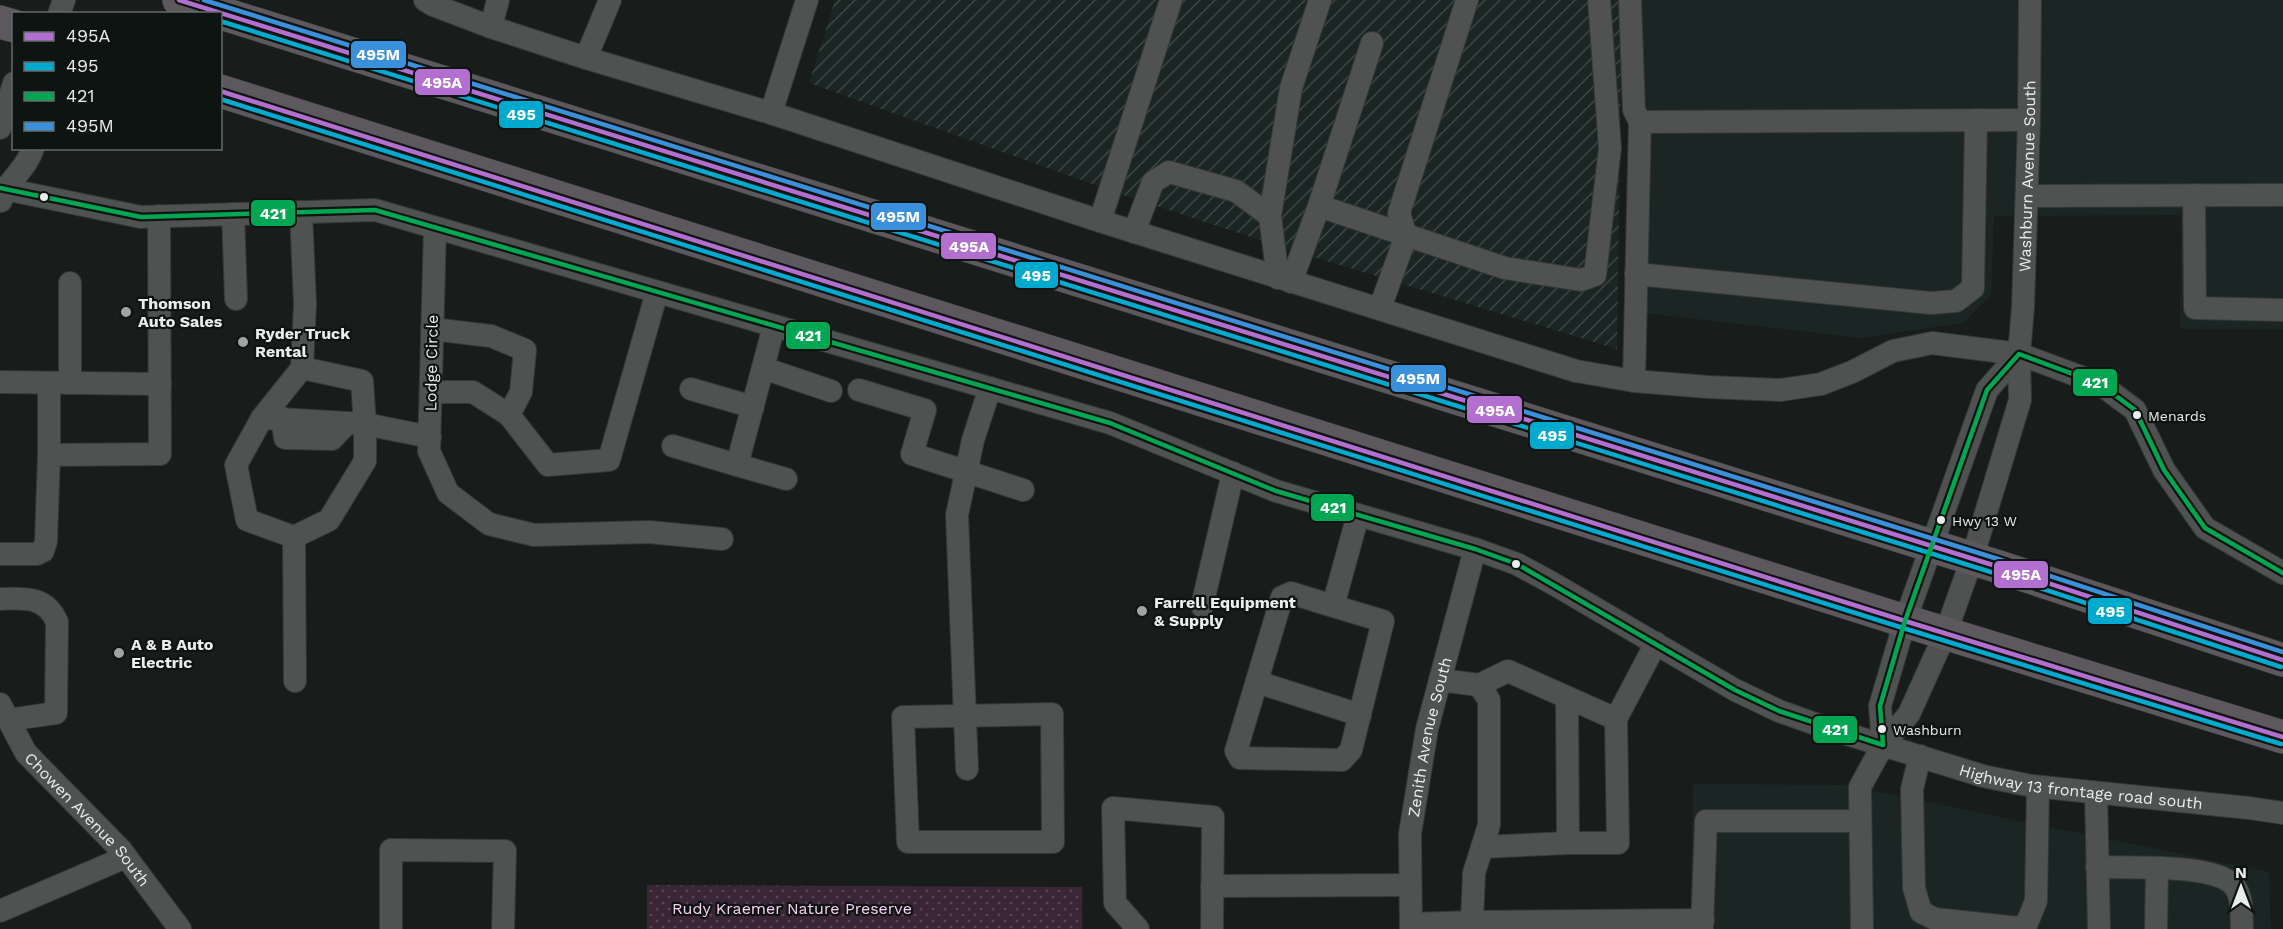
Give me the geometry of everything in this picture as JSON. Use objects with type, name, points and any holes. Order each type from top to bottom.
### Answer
[{"type":"highway","points":[[179,0],[218,12]]},
{"type":"highway","points":[[222,13],[1931,546],[2283,660]]},
{"type":"highway","points":[[222,92],[1905,621],[2283,737]]},
{"type":"street","points":[[425,0],[491,27],[586,58],[771,113],[1100,222],[1576,371],[1634,381],[1781,390],[1821,384],[1852,372],[1893,351],[1932,343],[2019,354],[2100,384],[2135,411],[2164,470],[2205,528],[2283,573]]},
{"type":"street","points":[[491,27],[498,0]]},
{"type":"street","points":[[586,58],[610,0]]},
{"type":"street","points":[[771,113],[807,0]]},
{"type":"street","points":[[1100,222],[1171,0]]},
{"type":"street","points":[[1284,280],[1270,216],[1291,88],[1320,0]]},
{"type":"street","points":[[1380,308],[1406,236],[1399,213],[1467,0]]},
{"type":"street","points":[[1319,206],[1505,268],[1581,280],[1595,275],[1610,148],[1599,0]]},
{"type":"street","points":[[1630,0],[1634,110],[1640,122],[1634,381]]},
{"type":"street","name":"Washburn Avenue South","points":[[1862,929],[1860,788],[1883,744],[1909,714],[1946,632],[1972,559],[2020,400],[2019,354],[2027,196],[2030,0]]},
{"type":"street","points":[[1284,280],[1319,206],[1372,43]]},
{"type":"street","points":[[0,128],[12,89]]},
{"type":"street","points":[[1636,274],[1924,303],[1956,301],[1973,288],[1976,120]]},
{"type":"street","points":[[1640,122],[2029,120]]},
{"type":"street","points":[[1,189],[31,158],[33,150]]},
{"type":"street","points":[[1134,232],[1153,182],[1169,172],[1236,191],[1270,216]]},
{"type":"street","name":"Highway 13 frontage road south","points":[[1,189],[141,217],[375,210],[1110,423],[1276,491],[1475,549],[1517,564],[1735,690],[1779,711],[1983,776],[2038,787],[2283,813]]},
{"type":"street","points":[[2194,195],[2195,308],[2283,309]]},
{"type":"street","points":[[2027,196],[2283,195]]},
{"type":"street","points":[[301,212],[305,304],[302,368],[272,418],[236,465],[247,520],[294,537],[329,520],[365,460],[356,424],[362,381],[302,368]]},
{"type":"street","points":[[233,214],[236,299]]},
{"type":"street","points":[[49,455],[160,454],[159,216]]},
{"type":"street","name":"Lodge Circle","points":[[435,229],[429,451],[448,493],[489,524],[534,535],[649,532],[722,539]]},
{"type":"street","points":[[0,554],[37,554],[43,551],[46,541],[49,455],[70,283]]},
{"type":"street","points":[[431,392],[473,392],[509,415],[548,465],[609,460],[657,292]]},
{"type":"street","points":[[737,465],[774,326]]},
{"type":"street","points":[[432,329],[491,336],[525,350],[521,392],[509,415]]},
{"type":"street","points":[[1883,744],[1880,706],[1905,621],[1931,546],[1988,390],[2019,354]]},
{"type":"street","points":[[763,368],[831,391]]},
{"type":"street","points":[[0,382],[160,384]]},
{"type":"street","points":[[967,769],[957,515],[973,440],[990,388]]},
{"type":"street","points":[[691,389],[753,407]]},
{"type":"street","points":[[859,390],[925,411],[912,454],[1023,490]]},
{"type":"street","points":[[272,418],[356,424],[430,437]]},
{"type":"street","points":[[673,446],[786,479]]},
{"type":"street","points":[[1202,606],[1233,473]]},
{"type":"street","points":[[1333,606],[1358,515]]},
{"type":"street","points":[[294,537],[295,681]]},
{"type":"street","name":"Zenith Avenue South","points":[[1411,926],[1410,834],[1427,729],[1475,549]]},
{"type":"street","points":[[1291,593],[1333,606],[1383,621],[1351,750],[1342,760],[1240,758],[1236,751],[1282,597],[1291,593]]},
{"type":"street","points":[[0,599],[26,598],[45,604],[52,611],[57,622],[56,713],[4,712]]},
{"type":"street","points":[[1482,847],[1618,843],[1616,719],[1656,643]]},
{"type":"street","points":[[1440,680],[1479,685],[1508,671],[1616,719]]},
{"type":"street","points":[[1257,682],[1360,715]]},
{"type":"street","points":[[1472,922],[1474,873],[1489,825],[1489,700],[1479,685]]},
{"type":"street","points":[[1568,699],[1568,843]]},
{"type":"street","name":"Chowen Avenue South","points":[[4,712],[26,753],[126,857],[180,929]]},
{"type":"street","points":[[1052,714],[1053,842],[908,842],[903,717],[965,716],[1052,714]]},
{"type":"street","points":[[1920,756],[1912,789],[1914,888],[1921,912],[1935,919],[2019,928],[2027,923],[2036,901],[2038,787]]},
{"type":"street","points":[[2096,793],[2099,929]]},
{"type":"street","points":[[1138,929],[1115,903],[1113,808],[1212,817],[1212,929]]},
{"type":"street","points":[[1411,926],[1472,922],[1702,924],[1706,821],[1860,821]]},
{"type":"street","points":[[391,929],[391,850],[505,851],[503,929]]},
{"type":"street","points":[[0,911],[126,857]]},
{"type":"street","points":[[2097,867],[2187,870],[2214,875],[2230,882],[2240,895],[2242,929]]},
{"type":"street","points":[[2156,929],[2157,869]]},
{"type":"street","points":[[1212,886],[1410,885]]},
{"type":"shaded area","points":[[835,0],[1622,0],[1617,349],[1284,248],[1126,196],[809,83]]},
{"type":"shaded area","points":[[1629,0],[2283,0],[2283,329],[2180,329],[2181,215],[1994,216],[1991,296],[1963,323],[1861,338],[1626,311]]},
{"type":"shaded area","points":[[1693,784],[1845,785],[2269,872],[2271,929],[1690,929]]},
{"type":"green space","name":"Rudy Kraemer Nature Preserve","points":[[647,885],[1082,887],[1082,929],[647,929]]},
{"type":"transit line","name":"495A","points":[[179,0],[218,12]]},
{"type":"transit line","name":"495M","points":[[204,0],[1998,559],[2283,652]]},
{"type":"transit line","name":"495A","points":[[222,13],[1996,566],[2283,660]]},
{"type":"transit line","name":"495","points":[[222,22],[1994,573],[2281,667]]},
{"type":"transit line","name":"495A","points":[[222,92],[1905,621],[2283,737]]},
{"type":"transit line","name":"495","points":[[222,100],[1903,628],[2281,744]]},
{"type":"transit line","name":"421","points":[[0,188],[141,217],[375,210],[1110,423],[1276,491],[1475,549],[1517,564],[1735,690],[1779,711],[1883,745],[1880,706],[1905,621],[1987,390],[2019,354],[2100,384],[2135,410],[2164,470],[2205,528],[2283,573]]},
{"type":"place","name":"Thomson Auto Sales","points":[[126,312]]},
{"type":"place","name":"Ryder Truck Rental","points":[[243,342]]},
{"type":"place","name":"Menards","points":[[2137,415]]},
{"type":"place","name":"Hwy 13 W","points":[[1941,520]]},
{"type":"place","name":"Farrell Equipment & Supply","points":[[1142,611]]},
{"type":"place","name":"A & B Auto Electric","points":[[119,653]]},
{"type":"place","name":"Washburn","points":[[1882,729]]}]
